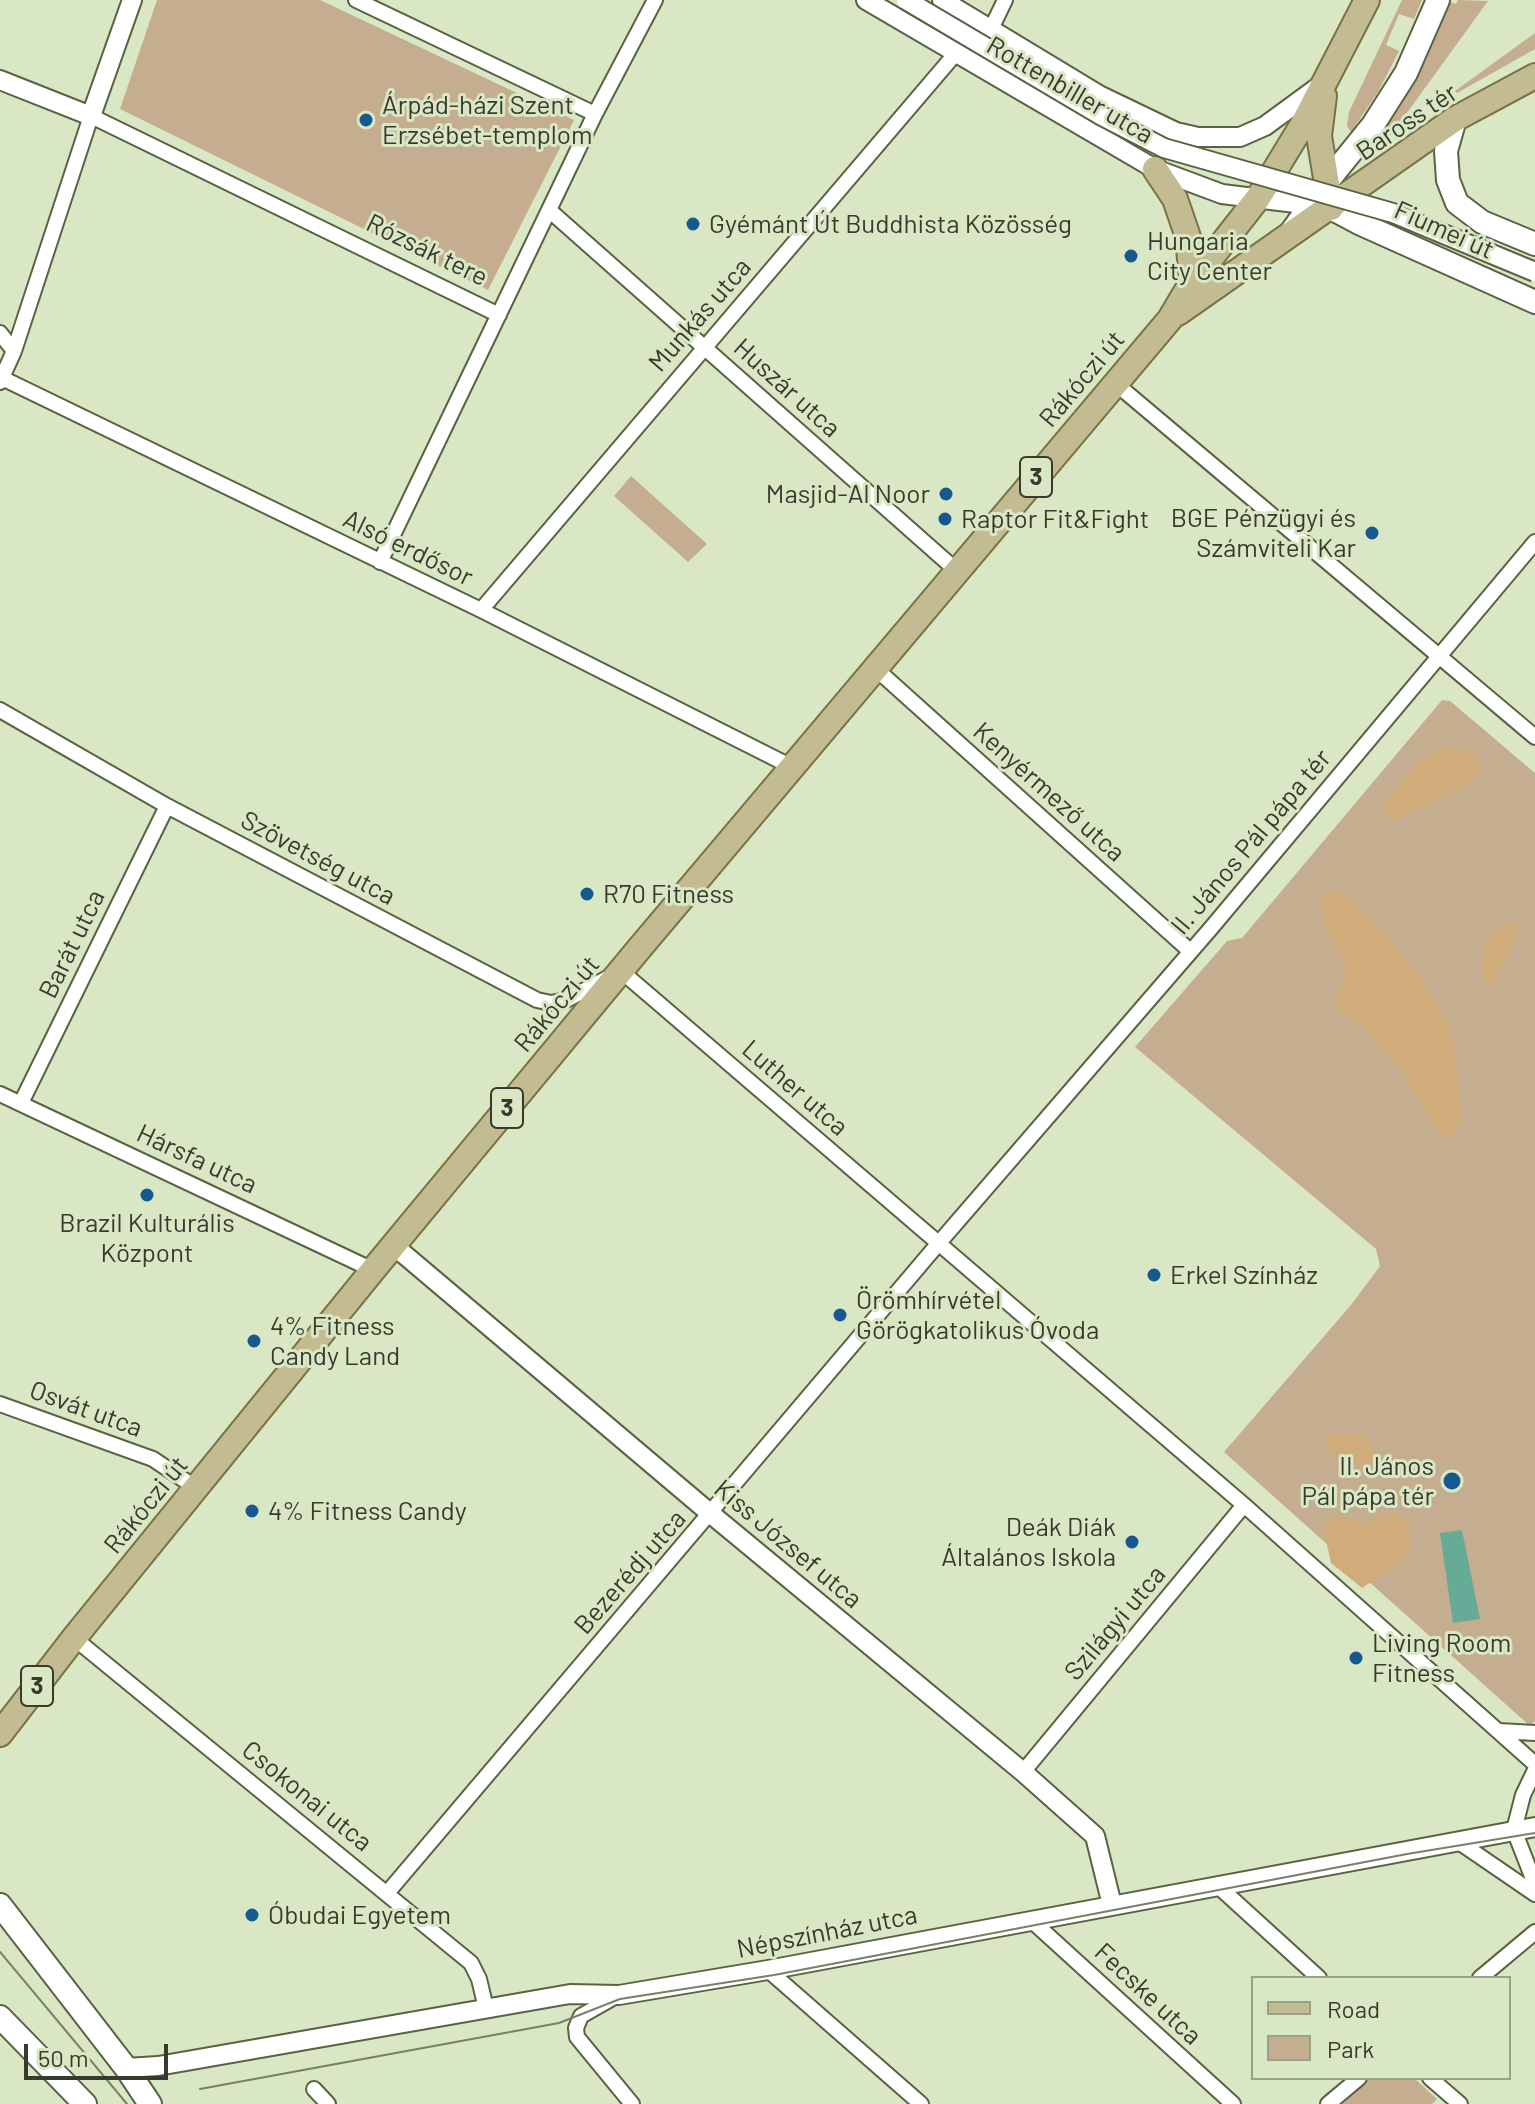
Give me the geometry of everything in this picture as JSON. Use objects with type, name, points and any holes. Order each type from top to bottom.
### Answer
[{"type":"main road","name":"3","points":[[1192,282],[1258,198],[1326,81],[1367,0]]},
{"type":"main road","name":"Baross tér","points":[[1328,173],[1373,125],[1406,73],[1438,0]]},
{"type":"main road","name":"Baross tér","points":[[1321,206],[1381,173],[1455,119],[1535,76]]},
{"type":"main road","points":[[1321,206],[1328,173],[1319,136],[1326,81]]},
{"type":"main road","name":"Fiumei út","points":[[1455,119],[1446,151],[1448,180],[1457,203],[1482,222],[1535,244]]},
{"type":"main road","points":[[1155,169],[1175,199],[1188,237],[1192,282]]},
{"type":"main road","points":[[1328,173],[1381,173]]},
{"type":"main road","name":"Fiumei út","points":[[1321,206],[1535,302]]},
{"type":"main road","name":"Rákóczi út","points":[[1170,319],[1288,237],[1321,206]]},
{"type":"main road","name":"Rákóczi út","points":[[0,1734],[74,1638],[393,1245],[1170,319],[1192,282]]},
{"type":"main road","points":[[0,1905],[126,2068],[150,2104]]},
{"type":"main road","points":[[0,2017],[85,2104]]},
{"type":"street","points":[[1,380],[14,351],[132,0]]},
{"type":"street","points":[[356,0],[595,114]]},
{"type":"street","name":"Rózsák tere","points":[[91,116],[499,315],[595,114],[655,0]]},
{"type":"street","name":"Rottenbiller utca","points":[[866,0],[1155,169],[1222,194],[1258,198]]},
{"type":"street","points":[[906,0],[1102,116],[1164,148],[1393,213],[1535,272]]},
{"type":"street","name":"Rottenbiller utca","points":[[942,0],[1099,95],[1176,132],[1198,137],[1240,137],[1265,126],[1326,81]]},
{"type":"street","points":[[991,29],[1005,0]]},
{"type":"street","name":"Munkás utca","points":[[481,610],[956,53]]},
{"type":"street","points":[[0,80],[91,116]]},
{"type":"street","points":[[1258,198],[1321,206]]},
{"type":"street","name":"Huszár utca","points":[[549,210],[957,571]]},
{"type":"street","points":[[380,562],[499,315]]},
{"type":"street","points":[[0,333],[14,351]]},
{"type":"street","name":"Alsó erdősor","points":[[1,380],[481,610],[792,767]]},
{"type":"street","points":[[1115,383],[1535,737]]},
{"type":"street","name":"II. János Pál pápa tér","points":[[938,1244],[1535,542]]},
{"type":"street","name":"Kenyérmező utca","points":[[875,668],[1190,951]]},
{"type":"street","name":"Szövetség utca","points":[[0,710],[167,806],[537,1000],[551,1003],[566,1000],[621,971]]},
{"type":"street","name":"Barát utca","points":[[21,1103],[167,806]]},
{"type":"street","name":"Luther utca","points":[[621,971],[938,1244]]},
{"type":"street","name":"Hársfa utca","points":[[0,1094],[373,1270]]},
{"type":"street","points":[[938,1244],[1244,1505],[1499,1731],[1535,1767],[1523,1795],[1514,1830],[1535,1884]]},
{"type":"street","name":"Bezerédj utca","points":[[388,1892],[938,1244]]},
{"type":"street","name":"Kiss József utca","points":[[393,1245],[1023,1772],[1095,1836],[1112,1905]]},
{"type":"street","name":"Osvát utca","points":[[0,1404],[153,1459],[196,1488]]},
{"type":"street","name":"Szilágyi utca","points":[[1023,1772],[1244,1505]]},
{"type":"street","name":"Csokonai utca","points":[[74,1638],[471,1963],[479,1979],[486,2008]]},
{"type":"street","points":[[1499,1731],[1535,1733]]},
{"type":"street","name":"Népszínház utca","points":[[126,2068],[158,2066],[570,1994],[619,1995],[768,1970],[1535,1827]]},
{"type":"street","points":[[1456,1840],[1535,1894]]},
{"type":"street","points":[[1218,1886],[1317,1976]]},
{"type":"street","name":"Fecske utca","points":[[1031,1920],[1233,2104]]},
{"type":"street","points":[[1482,1976],[1535,1932]]},
{"type":"street","points":[[768,1970],[921,2104]]},
{"type":"street","points":[[619,1995],[581,2016],[576,2028],[577,2037],[632,2104]]},
{"type":"street","points":[[1328,2104],[1357,2080]]},
{"type":"street","points":[[1432,2080],[1460,2104]]},
{"type":"street","points":[[314,2089],[328,2104]]},
{"type":"green space","points":[[157,0],[320,0],[574,120],[488,290],[120,109]]},
{"type":"green space","points":[[1402,0],[1422,0],[1414,19],[1399,14],[1386,45],[1399,51],[1378,92],[1351,132],[1347,126],[1349,112]]},
{"type":"green space","points":[[1458,0],[1488,1],[1380,150],[1373,146],[1407,93],[1450,2],[1456,4]]},
{"type":"green space","points":[[1535,33],[1535,49],[1457,93],[1455,91]]},
{"type":"green space","points":[[631,476],[707,544],[688,562],[614,496]]},
{"type":"green space","name":"II. János Pál pápa tér","points":[[1442,700],[1450,701],[1535,773],[1535,1721],[1530,1726],[1224,1452],[1351,1305],[1380,1266],[1376,1249],[1135,1047],[1227,941],[1242,938]]},
{"type":"green space","points":[[1368,2080],[1416,2080],[1437,2099],[1432,2104],[1342,2104]]},
{"type":"shaded area","points":[[1458,748],[1475,753],[1482,770],[1470,784],[1394,821],[1382,810],[1382,804],[1416,765],[1437,749]]},
{"type":"shaded area","points":[[1340,890],[1390,940],[1422,980],[1446,1021],[1454,1045],[1462,1119],[1448,1139],[1437,1131],[1403,1073],[1361,1024],[1337,1011],[1336,996],[1347,974],[1340,953],[1327,932],[1320,904],[1325,893]]},
{"type":"shaded area","points":[[1511,922],[1518,925],[1514,942],[1491,989],[1481,974],[1483,952],[1493,933]]},
{"type":"shaded area","points":[[1331,1433],[1362,1434],[1374,1448],[1373,1460],[1361,1466],[1346,1462],[1324,1448]]},
{"type":"shaded area","points":[[1393,1511],[1408,1522],[1412,1542],[1401,1562],[1362,1588],[1331,1563],[1323,1526],[1340,1515],[1362,1524]]},
{"type":"water","points":[[1462,1530],[1480,1619],[1453,1623],[1440,1533]]},
{"type":"tram line","points":[[200,2089],[559,2023],[620,1999],[774,1975],[1407,1854],[1535,1833]]},
{"type":"tram line","points":[[0,1952],[127,2104]]},
{"type":"place","name":"Árpád-házi Szent Erzsébet-templom","points":[[366,120]]},
{"type":"place","name":"Gyémánt Út Buddhista Közösség","points":[[693,224]]},
{"type":"place","name":"Hungaria City Center","points":[[1131,256]]},
{"type":"place","name":"Masjid-Al Noor","points":[[946,494]]},
{"type":"place","name":"Raptor Fit&Fight","points":[[945,519]]},
{"type":"place","name":"BGE Pénzügyi és Számviteli Kar","points":[[1372,533]]},
{"type":"place","name":"R70 Fitness","points":[[587,894]]},
{"type":"place","name":"Brazil Kulturális Központ","points":[[147,1195]]},
{"type":"place","name":"Erkel Színház","points":[[1154,1275]]},
{"type":"place","name":"Örömhírvétel Görögkatolikus Óvoda","points":[[840,1315]]},
{"type":"place","name":"4% Fitness Candy Land","points":[[254,1341]]},
{"type":"place","name":"II. János Pál pápa tér","points":[[1452,1481]]},
{"type":"place","name":"4% Fitness Candy","points":[[252,1511]]},
{"type":"place","name":"Deák Diák Általános Iskola","points":[[1132,1542]]},
{"type":"place","name":"Living Room Fitness","points":[[1356,1658]]},
{"type":"place","name":"Óbudai Egyetem","points":[[252,1915]]}]
